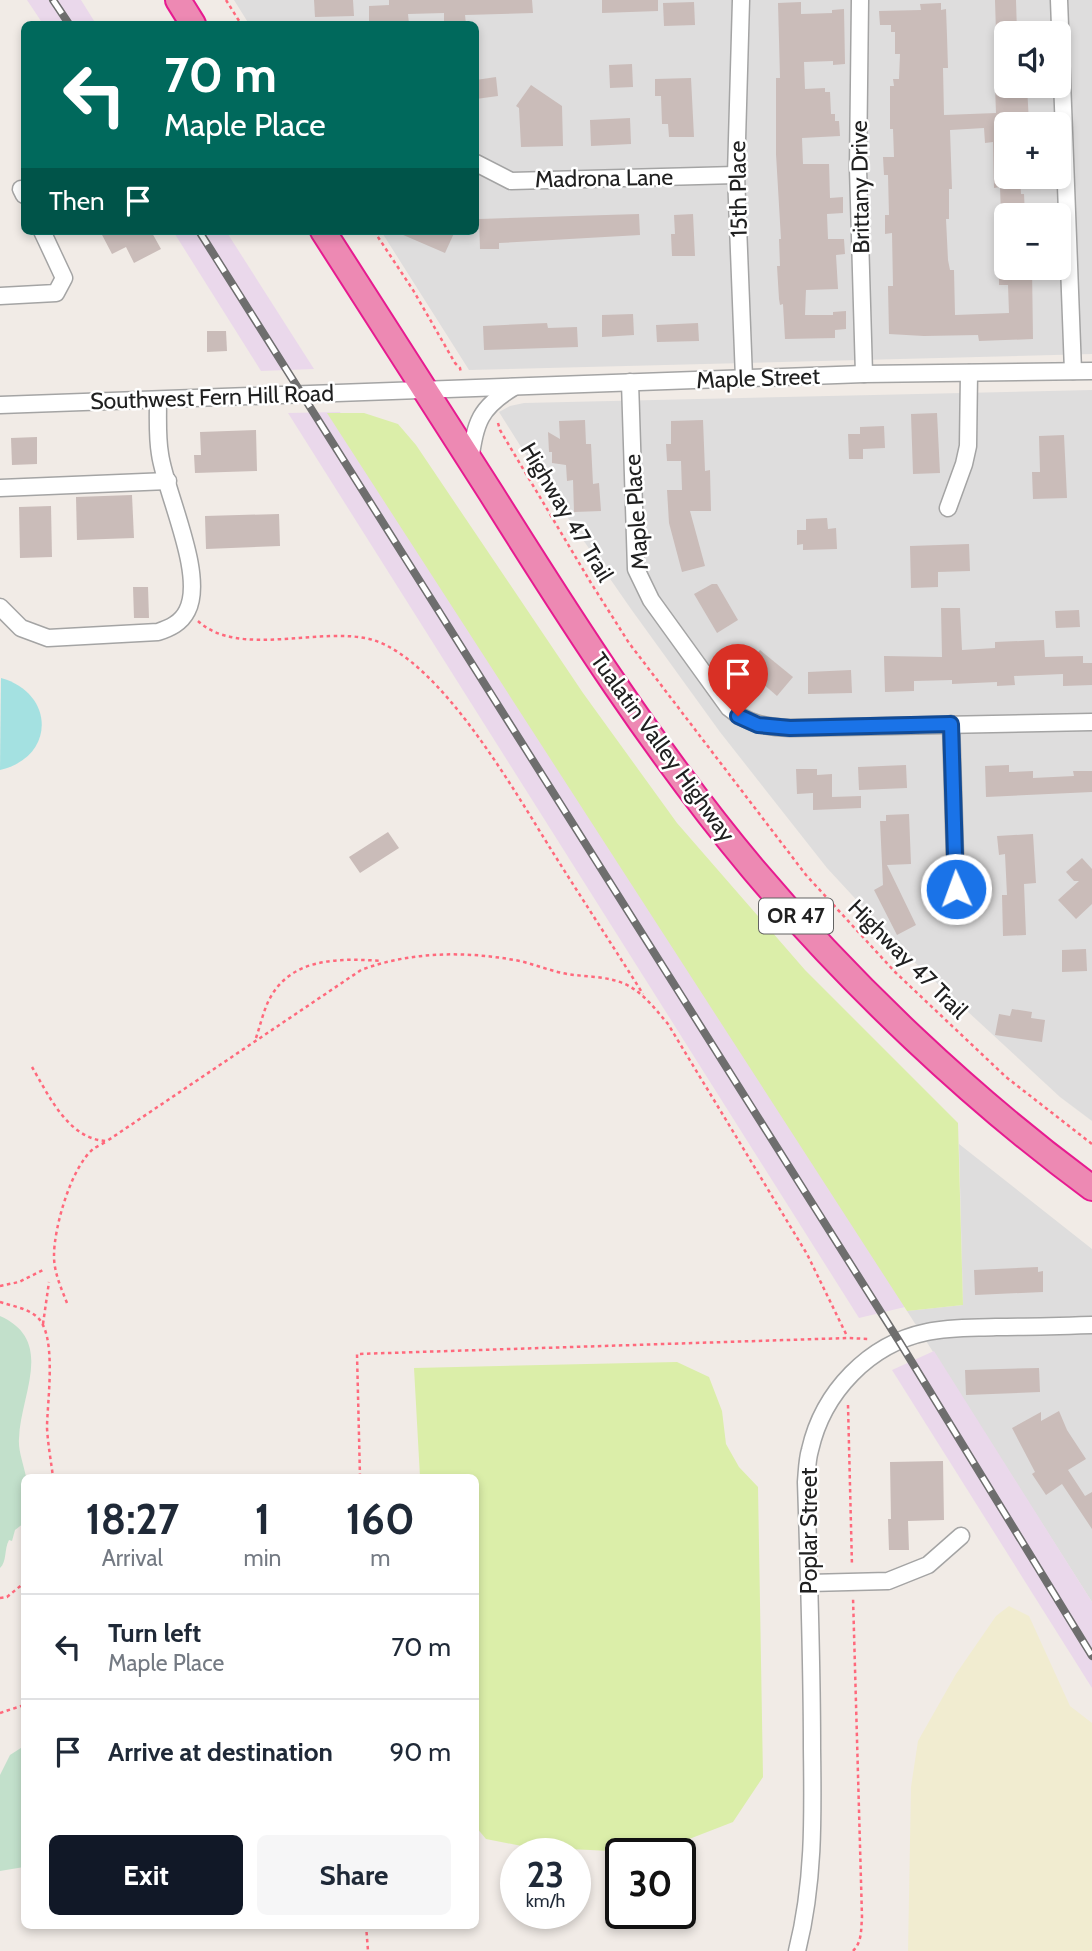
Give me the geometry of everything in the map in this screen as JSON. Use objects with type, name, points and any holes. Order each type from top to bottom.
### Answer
[{"type":"highway","points":[[178,0],[191,21]]},
{"type":"highway","name":"Tualatin Valley Highway","points":[[326,235],[623,697],[754,870],[833,957],[934,1056],[995,1110],[1092,1188]]},
{"type":"street","name":"15th Place","points":[[741,0],[736,175],[744,379]]},
{"type":"street","name":"Brittany Drive","points":[[860,0],[858,168],[864,374]]},
{"type":"street","points":[[1059,0],[1073,371]]},
{"type":"street","name":"Madrona Lane","points":[[479,165],[511,181],[736,175]]},
{"type":"street","points":[[0,296],[56,293],[64,278],[43,235]]},
{"type":"street","name":"Maple Street","points":[[423,389],[864,374],[1092,371]]},
{"type":"street","points":[[948,508],[968,446],[969,373]]},
{"type":"street","name":"Maple Place","points":[[630,383],[636,569],[651,600],[729,708],[738,716],[758,725],[781,728],[1092,722]]},
{"type":"street","points":[[470,460],[477,426],[487,407],[494,399],[516,386]]},
{"type":"street","name":"Southwest Fern Hill Road","points":[[0,405],[423,389]]},
{"type":"street","points":[[0,607],[21,628],[48,638],[158,632],[180,621],[191,599],[190,562],[160,456],[158,400]]},
{"type":"street","points":[[0,488],[168,481]]},
{"type":"street","points":[[951,724],[956,889]]},
{"type":"street","name":"Poplar Street","points":[[797,1951],[809,1892],[813,1844],[806,1482],[810,1450],[826,1408],[858,1367],[884,1348],[914,1335],[950,1328],[1092,1325]]},
{"type":"street","points":[[809,1583],[888,1581],[928,1565],[961,1536]]},
{"type":"path","points":[[226,0],[239,21]]},
{"type":"path","points":[[377,235],[413,290],[455,363]]},
{"type":"path","name":"Highway 47 Trail","points":[[498,421],[500,430],[590,583],[629,643],[806,875],[895,972],[996,1068],[1092,1143]]},
{"type":"path","points":[[187,611],[202,625],[226,637],[254,639],[349,636],[372,640],[392,648],[439,689],[479,736],[645,997],[668,1024],[807,1254],[848,1338]]},
{"type":"path","points":[[67,1303],[58,1281],[54,1256],[59,1220],[75,1174],[92,1150],[361,970],[385,961],[417,955],[472,955],[520,961],[567,974],[624,984],[645,997]]},
{"type":"path","points":[[256,1040],[267,1003],[277,986],[295,970],[319,961],[385,961]]},
{"type":"path","points":[[32,1067],[58,1109],[78,1131],[86,1138],[107,1141]]},
{"type":"path","points":[[0,1286],[19,1282],[43,1270]]},
{"type":"path","points":[[49,1282],[50,1292],[43,1325],[50,1364],[47,1423],[53,1474]]},
{"type":"path","points":[[0,1302],[37,1316],[43,1325]]},
{"type":"path","points":[[360,1474],[357,1354],[848,1338],[873,1340],[884,1348]]},
{"type":"path","points":[[849,1400],[862,1917],[861,1934],[853,1951]]},
{"type":"path","points":[[0,1598],[7,1597],[21,1585]]},
{"type":"path","points":[[0,1713],[21,1706]]},
{"type":"path","points":[[366,1929],[368,1951]]},
{"type":"shaded area","points":[[27,0],[81,0],[94,21],[41,21]]},
{"type":"shaded area","points":[[234,0],[1092,0],[1092,354],[469,370],[384,235],[479,235],[479,21],[247,21]]},
{"type":"shaded area","points":[[176,235],[229,235],[314,369],[261,371]]},
{"type":"shaded area","points":[[1092,390],[1092,1121],[1060,1097],[912,960],[827,868],[720,732],[631,609],[545,485],[499,412],[524,403]]},
{"type":"shaded area","points":[[340,412],[905,1307],[859,1318],[288,413]]},
{"type":"shaded area","points":[[959,1144],[1092,1249],[1092,1602],[907,1311],[963,1305]]},
{"type":"shaded area","points":[[934,1351],[1092,1602],[1092,1688],[892,1370]]},
{"type":"shaded area","points":[[1009,1606],[1029,1616],[1070,1706],[1092,1723],[1092,1951],[908,1951],[911,1787],[918,1741],[956,1674],[996,1616]]},
{"type":"green space","points":[[327,413],[364,413],[398,424],[416,445],[583,693],[677,823],[805,970],[958,1123],[963,1305],[907,1311]]},
{"type":"green space","points":[[0,1316],[17,1327],[27,1340],[31,1354],[31,1370],[19,1439],[25,1474],[21,1474],[21,1525],[15,1530],[12,1541],[9,1540],[0,1568]]},
{"type":"green space","points":[[677,1362],[709,1377],[722,1411],[726,1444],[739,1467],[758,1487],[763,1777],[733,1822],[692,1838],[605,1838],[605,1851],[591,1850],[591,1838],[500,1838],[500,1842],[486,1839],[479,1831],[479,1474],[420,1474],[414,1368]]},
{"type":"green space","points":[[21,1748],[21,1868],[0,1871],[0,1775],[10,1755]]},
{"type":"water","points":[[1,678],[19,686],[32,697],[39,710],[42,725],[39,739],[31,752],[18,763],[0,770]]},
{"type":"building","points":[[314,0],[353,0],[354,16],[315,17]]},
{"type":"building","points":[[389,0],[532,0],[533,13],[465,15],[466,21],[444,21],[444,13],[408,14],[409,21],[369,21],[369,6],[389,5]]},
{"type":"building","points":[[602,0],[658,0],[658,11],[602,13]]},
{"type":"building","points":[[995,0],[1016,0],[1017,21],[996,21]]},
{"type":"building","points":[[694,2],[695,25],[664,26],[663,3]]},
{"type":"building","points":[[801,2],[801,14],[832,13],[832,10],[844,9],[845,64],[833,65],[833,61],[804,62],[805,89],[825,88],[825,92],[830,92],[831,114],[835,114],[835,121],[839,121],[840,136],[802,138],[803,164],[829,164],[830,198],[843,197],[843,213],[827,214],[828,239],[844,239],[845,254],[836,255],[838,289],[806,290],[805,315],[833,315],[833,312],[846,311],[846,329],[835,330],[835,338],[785,339],[783,304],[780,305],[779,299],[777,266],[780,266],[781,239],[776,154],[776,78],[780,78],[778,3]]},
{"type":"building","points":[[941,3],[941,10],[946,9],[948,68],[943,68],[944,115],[994,113],[994,188],[993,142],[985,143],[984,128],[950,130],[952,189],[949,189],[949,219],[946,219],[948,260],[950,270],[954,270],[955,315],[1009,313],[1008,285],[999,285],[999,280],[1032,280],[1033,339],[979,341],[978,335],[889,334],[888,286],[893,286],[892,233],[885,234],[885,215],[889,215],[888,175],[884,175],[883,157],[894,157],[893,129],[890,129],[890,86],[894,86],[893,79],[899,79],[900,54],[895,54],[895,32],[891,32],[891,25],[880,25],[879,11],[921,10],[920,4]]},
{"type":"building","points":[[632,64],[633,87],[610,88],[609,65]]},
{"type":"building","points":[[496,77],[498,96],[479,99],[479,80]]},
{"type":"building","points":[[691,78],[694,137],[669,137],[668,124],[662,124],[661,96],[655,96],[655,79]]},
{"type":"building","points":[[531,85],[562,106],[563,146],[521,147],[519,108],[516,106]]},
{"type":"building","points":[[995,98],[1028,98],[1028,112],[996,112]]},
{"type":"building","points":[[630,118],[631,144],[591,146],[590,120]]},
{"type":"building","points":[[1000,189],[1021,189],[1021,194],[1024,194],[1024,203],[1001,203]]},
{"type":"building","points":[[639,214],[640,235],[499,243],[499,249],[480,249],[479,219]]},
{"type":"building","points":[[693,214],[695,256],[672,256],[674,215]]},
{"type":"building","points":[[102,235],[153,235],[161,249],[134,263],[126,247],[112,254]]},
{"type":"building","points":[[403,235],[453,235],[445,253]]},
{"type":"building","points":[[633,314],[634,335],[602,337],[602,315]]},
{"type":"building","points":[[547,323],[548,328],[577,327],[578,347],[484,350],[483,326]]},
{"type":"building","points":[[698,323],[699,341],[657,342],[656,325]]},
{"type":"building","points":[[207,331],[226,331],[227,351],[207,352]]},
{"type":"building","points":[[937,413],[940,473],[913,474],[911,414]]},
{"type":"building","points":[[585,420],[586,444],[591,444],[593,484],[599,483],[601,511],[574,512],[573,480],[567,481],[566,465],[552,463],[548,432],[560,439],[559,421]]},
{"type":"building","points":[[703,420],[705,471],[710,470],[711,511],[690,511],[705,566],[682,572],[669,523],[667,490],[682,490],[681,461],[667,461],[666,444],[671,444],[671,421]]},
{"type":"building","points":[[884,426],[885,448],[863,449],[863,459],[849,459],[848,434],[860,434],[860,427]]},
{"type":"building","points":[[256,430],[257,471],[195,473],[194,455],[201,455],[200,432]]},
{"type":"building","points":[[1064,435],[1067,498],[1033,499],[1032,472],[1040,472],[1039,436]]},
{"type":"building","points":[[37,437],[37,464],[12,465],[11,438]]},
{"type":"building","points":[[132,495],[134,538],[77,540],[76,497]]},
{"type":"building","points":[[51,506],[52,557],[20,558],[19,507]]},
{"type":"building","points":[[279,514],[280,546],[206,549],[205,516]]},
{"type":"building","points":[[827,518],[828,529],[836,528],[837,549],[803,550],[803,544],[797,545],[797,530],[806,530],[806,519]]},
{"type":"building","points":[[969,544],[970,571],[938,572],[938,587],[911,588],[910,546]]},
{"type":"building","points":[[717,584],[738,620],[717,633],[694,594]]},
{"type":"building","points":[[133,587],[148,587],[149,618],[134,618]]},
{"type":"building","points":[[941,608],[960,608],[962,650],[995,648],[995,642],[1044,640],[1045,657],[1083,656],[1083,663],[1092,663],[1092,685],[1063,686],[1063,674],[1014,676],[1015,685],[997,686],[997,682],[952,684],[952,680],[914,681],[914,691],[885,692],[884,656],[942,657]]},
{"type":"building","points":[[1079,610],[1080,627],[1056,628],[1055,611]]},
{"type":"building","points":[[760,650],[793,677],[777,696],[745,668]]},
{"type":"building","points":[[851,670],[852,693],[808,694],[808,672]]},
{"type":"building","points":[[906,765],[907,788],[859,790],[858,767]]},
{"type":"building","points":[[1009,765],[1009,772],[1033,771],[1033,778],[1074,776],[1073,771],[1092,771],[1092,792],[986,797],[985,766]]},
{"type":"building","points":[[796,769],[817,769],[817,775],[832,774],[832,797],[861,796],[861,808],[813,810],[813,793],[797,794]]},
{"type":"building","points":[[909,814],[911,864],[887,865],[916,925],[897,935],[874,890],[883,885],[880,821],[886,821],[886,815]]},
{"type":"building","points":[[388,832],[399,848],[360,873],[349,857]]},
{"type":"building","points":[[1033,834],[1036,883],[1024,884],[1026,935],[1003,936],[1002,895],[1007,895],[1005,854],[999,855],[997,836]]},
{"type":"building","points":[[1082,858],[1092,869],[1092,904],[1076,919],[1058,900],[1079,881],[1074,881],[1066,872]]},
{"type":"building","points":[[1086,949],[1087,971],[1062,972],[1062,950]]},
{"type":"building","points":[[1012,1009],[1032,1012],[1031,1018],[1045,1020],[1042,1042],[995,1035],[999,1014],[1010,1016]]},
{"type":"building","points":[[1038,1267],[1038,1272],[1043,1271],[1043,1292],[975,1295],[974,1270]]},
{"type":"building","points":[[1039,1368],[1040,1392],[966,1395],[965,1370]]},
{"type":"building","points":[[1059,1411],[1067,1430],[1086,1459],[1068,1470],[1085,1496],[1092,1492],[1092,1529],[1062,1484],[1046,1495],[1032,1474],[1035,1472],[1012,1428],[1041,1412],[1041,1421]]},
{"type":"building","points":[[943,1461],[944,1520],[908,1521],[909,1550],[889,1550],[890,1462]]},
{"type":"railway","points":[[53,0],[67,21]]},
{"type":"railway","points":[[202,235],[899,1341],[1092,1656]]},
{"type":"route","points":[[738,716],[758,725],[790,728],[951,724],[956,889]]}]
